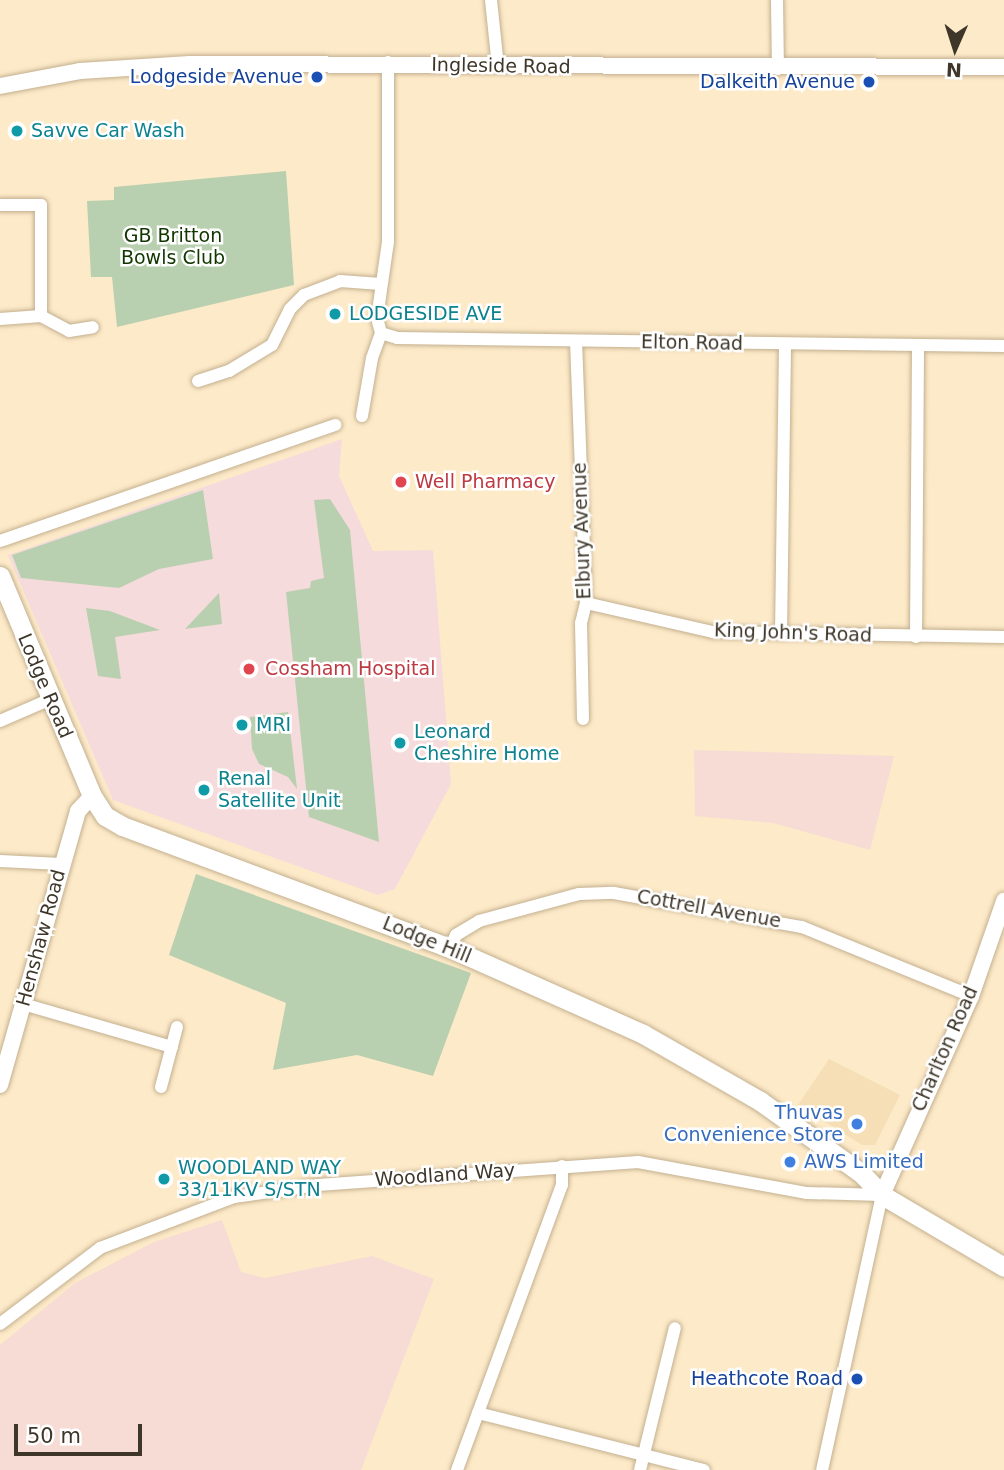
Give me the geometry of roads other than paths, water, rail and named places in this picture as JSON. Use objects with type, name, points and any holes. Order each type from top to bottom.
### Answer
[{"type":"main road","name":"Lodge Road","points":[[0,576],[92,796]]},
{"type":"main road","name":"Lodge Hill","points":[[92,796],[105,816],[122,826],[450,947],[643,1034],[760,1101],[861,1174],[882,1195],[1004,1267]]},
{"type":"street","points":[[491,0],[498,67]]},
{"type":"street","points":[[777,0],[778,69]]},
{"type":"street","points":[[362,416],[372,358],[381,333],[377,318],[388,242],[388,62]]},
{"type":"street","name":"Ingleside Road","points":[[0,86],[80,71],[190,64],[388,62],[498,67],[778,69],[1004,67]]},
{"type":"street","points":[[0,205],[41,205],[41,316]]},
{"type":"street","points":[[198,381],[229,371],[272,345],[290,309],[304,295],[340,281],[381,284]]},
{"type":"street","points":[[0,319],[41,316],[69,331],[93,327]]},
{"type":"street","name":"Elton Road","points":[[381,333],[397,338],[1004,346]]},
{"type":"street","name":"Elbury Avenue","points":[[576,341],[586,604],[581,622],[583,719]]},
{"type":"street","points":[[781,634],[785,344]]},
{"type":"street","points":[[916,637],[918,345]]},
{"type":"street","points":[[0,541],[335,425]]},
{"type":"street","name":"King John's Road","points":[[586,604],[713,632],[1004,637]]},
{"type":"street","points":[[0,721],[51,699]]},
{"type":"street","name":"Henshaw Road","points":[[0,1085],[6,1047],[23,1004],[61,864],[78,811],[92,796]]},
{"type":"street","points":[[0,861],[61,864]]},
{"type":"street","name":"Cottrell Avenue","points":[[450,947],[456,935],[479,921],[579,894],[614,893],[802,927],[971,996]]},
{"type":"street","name":"Charlton Road","points":[[882,1195],[971,996],[1004,901]]},
{"type":"street","points":[[23,1004],[172,1046]]},
{"type":"street","points":[[161,1087],[177,1027]]},
{"type":"street","name":"Woodland Way","points":[[0,1324],[100,1248],[234,1197],[318,1185],[638,1161],[807,1193],[882,1195]]},
{"type":"street","points":[[457,1470],[562,1185],[562,1166]]},
{"type":"street","points":[[822,1470],[882,1195]]},
{"type":"street","points":[[640,1470],[675,1328]]},
{"type":"street","points":[[478,1413],[705,1470]]},
{"type":"place","name":"Lodgeside Avenue","points":[[317,77]]},
{"type":"place","name":"Dalkeith Avenue","points":[[869,82]]},
{"type":"place","name":"Savve Car Wash","points":[[17,131]]},
{"type":"place","name":"LODGESIDE AVE","points":[[335,314]]},
{"type":"place","name":"Well Pharmacy","points":[[401,482]]},
{"type":"place","name":"Cossham Hospital","points":[[249,669]]},
{"type":"place","name":"MRI","points":[[242,725]]},
{"type":"place","name":"Leonard Cheshire Home","points":[[400,743]]},
{"type":"place","name":"Renal Satellite Unit","points":[[204,790]]},
{"type":"place","name":"Thuvas Convenience Store","points":[[857,1124]]},
{"type":"place","name":"AWS Limited","points":[[790,1162]]},
{"type":"place","name":"WOODLAND WAY 33/11KV S/STN","points":[[164,1179]]},
{"type":"place","name":"Heathcote Road","points":[[857,1379]]},
{"type":"park label","name":"GB Britton Bowls Club","points":[[173,247]]}]
